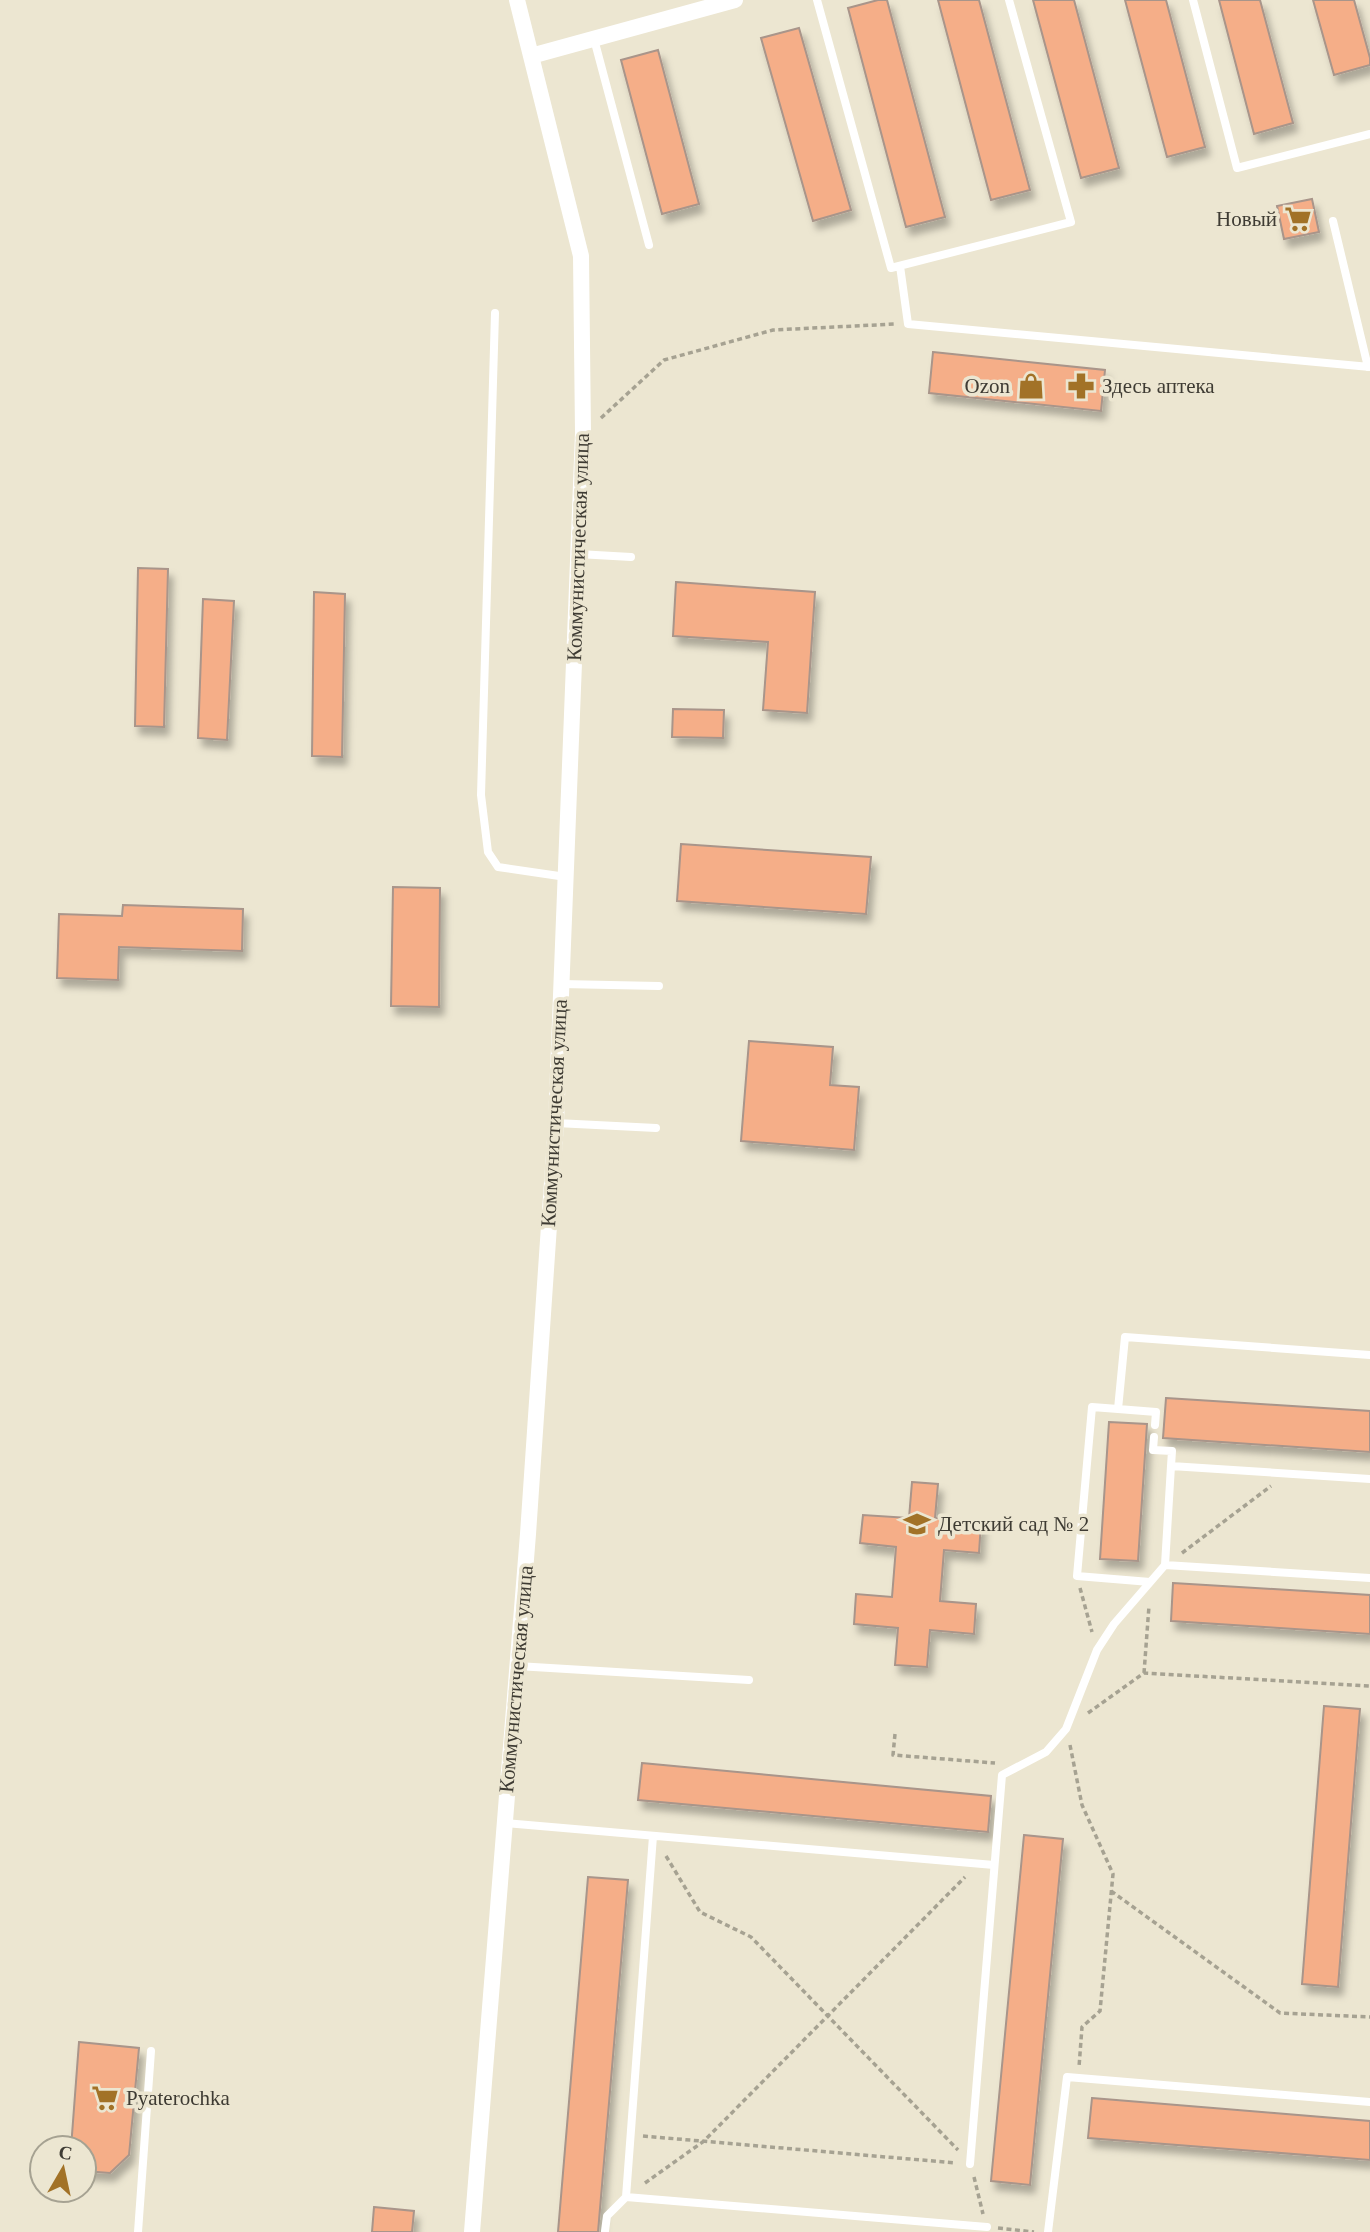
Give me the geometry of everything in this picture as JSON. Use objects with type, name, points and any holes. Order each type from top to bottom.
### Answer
[{"type":"street","name":"Коммунистическая улица","points":[[472,2232],[528,1534],[555,1123],[583,433],[581,256],[517,0]]},
{"type":"street","points":[[531,56],[734,0]]},
{"type":"lane","points":[[817,0],[891,268],[1071,222],[1009,0]]},
{"type":"lane","points":[[1193,0],[1237,168],[1370,134]]},
{"type":"lane","points":[[594,39],[649,245]]},
{"type":"lane","points":[[901,265],[908,324],[1369,367],[1333,221]]},
{"type":"lane","points":[[495,313],[481,795],[486,841],[488,852],[498,867],[565,877]]},
{"type":"lane","points":[[578,554],[631,557]]},
{"type":"lane","points":[[561,984],[659,986]]},
{"type":"lane","points":[[555,1123],[656,1128]]},
{"type":"lane","points":[[1118,1409],[1125,1337],[1370,1355]]},
{"type":"lane","points":[[1150,1583],[1077,1576],[1092,1407],[1156,1412],[1155,1424]]},
{"type":"lane","points":[[970,2164],[1002,1776],[1046,1752],[1066,1729],[1097,1650],[1114,1624],[1165,1565],[1172,1451],[1153,1450],[1154,1437]]},
{"type":"lane","points":[[1171,1466],[1370,1479]]},
{"type":"lane","points":[[1165,1565],[1370,1578]]},
{"type":"lane","points":[[517,1666],[749,1680]]},
{"type":"lane","points":[[505,1823],[994,1866]]},
{"type":"lane","points":[[605,2231],[607,2216],[626,2197],[653,1836]]},
{"type":"lane","points":[[138,2232],[151,2051]]},
{"type":"lane","points":[[1048,2232],[1067,2077],[1370,2102]]},
{"type":"lane","points":[[626,2197],[987,2227]]},
{"type":"path","points":[[583,433],[664,360],[773,330],[908,324]]},
{"type":"path","points":[[1165,1565],[1287,1474]]},
{"type":"path","points":[[1077,1576],[1097,1650]]},
{"type":"path","points":[[1144,1673],[1150,1583]]},
{"type":"path","points":[[1078,2078],[1082,2027],[1100,2011],[1113,1874],[1082,1805],[1066,1729],[1144,1673],[1370,1686]]},
{"type":"path","points":[[895,1734],[893,1755],[1022,1765]]},
{"type":"path","points":[[653,1836],[700,1912],[751,1937],[970,2164],[987,2227],[1034,2232]]},
{"type":"path","points":[[626,2197],[704,2141],[978,1864]]},
{"type":"path","points":[[1111,1891],[1280,2013],[1370,2017]]},
{"type":"path","points":[[631,2135],[970,2164]]},
{"type":"building","points":[[887,0],[945,217],[906,227],[848,8]]},
{"type":"building","points":[[938,0],[979,0],[1030,190],[991,200]]},
{"type":"building","points":[[1033,0],[1074,0],[1119,168],[1081,178]]},
{"type":"building","points":[[1125,0],[1166,0],[1205,147],[1167,157]]},
{"type":"building","points":[[1219,0],[1260,0],[1293,123],[1254,134]]},
{"type":"building","points":[[1313,0],[1354,0],[1370,65],[1334,75]]},
{"type":"building","points":[[799,28],[851,210],[813,221],[761,38]]},
{"type":"building","points":[[658,50],[699,204],[662,214],[621,60]]},
{"type":"building","name":"Новый","points":[[1312,199],[1319,232],[1284,239],[1277,206]]},
{"type":"building","points":[[933,352],[1105,370],[1101,411],[929,393]]},
{"type":"building","points":[[138,568],[168,569],[164,727],[135,726]]},
{"type":"building","points":[[676,582],[815,592],[807,713],[763,710],[768,642],[673,636]]},
{"type":"building","points":[[314,592],[345,594],[342,757],[312,756]]},
{"type":"building","points":[[203,599],[234,601],[227,740],[198,738]]},
{"type":"building","points":[[673,709],[724,710],[723,738],[672,737]]},
{"type":"building","points":[[681,844],[871,857],[866,914],[677,901]]},
{"type":"building","points":[[393,887],[440,888],[439,1007],[391,1006]]},
{"type":"building","points":[[123,905],[243,909],[242,951],[119,947],[118,980],[57,978],[59,914],[122,916]]},
{"type":"building","points":[[749,1041],[833,1047],[830,1085],[859,1087],[854,1150],[741,1141]]},
{"type":"building","points":[[1166,1398],[1370,1411],[1370,1452],[1163,1438]]},
{"type":"building","points":[[1109,1422],[1147,1424],[1138,1561],[1100,1559]]},
{"type":"building","points":[[912,1482],[938,1484],[935,1518],[981,1522],[979,1553],[944,1550],[940,1601],[976,1604],[974,1634],[930,1630],[927,1667],[895,1665],[898,1628],[854,1624],[856,1594],[892,1597],[896,1547],[860,1543],[863,1515],[909,1518]]},
{"type":"building","points":[[1173,1583],[1370,1595],[1370,1634],[1171,1621]]},
{"type":"building","points":[[1324,1706],[1360,1709],[1338,1987],[1302,1984]]},
{"type":"building","points":[[642,1763],[991,1796],[988,1832],[638,1800]]},
{"type":"building","points":[[1024,1835],[1063,1839],[1030,2185],[991,2181]]},
{"type":"building","points":[[588,1877],[628,1880],[598,2232],[558,2232]]},
{"type":"building","name":"Pyaterochka","points":[[79,2042],[139,2048],[129,2155],[110,2173],[98,2172],[98,2134],[72,2134]]},
{"type":"building","points":[[1092,2098],[1370,2121],[1370,2160],[1088,2138]]},
{"type":"building","points":[[374,2207],[414,2211],[412,2232],[372,2232]]},
{"type":"place","name":"Новый","points":[[1298,219]]},
{"type":"place","name":"Ozon","points":[[1031,386]]},
{"type":"place","name":"Здесь аптека","points":[[1081,386]]},
{"type":"place","name":"Детский сад № 2","points":[[917,1524]]},
{"type":"place","name":"Pyaterochka","points":[[105,2098]]}]
